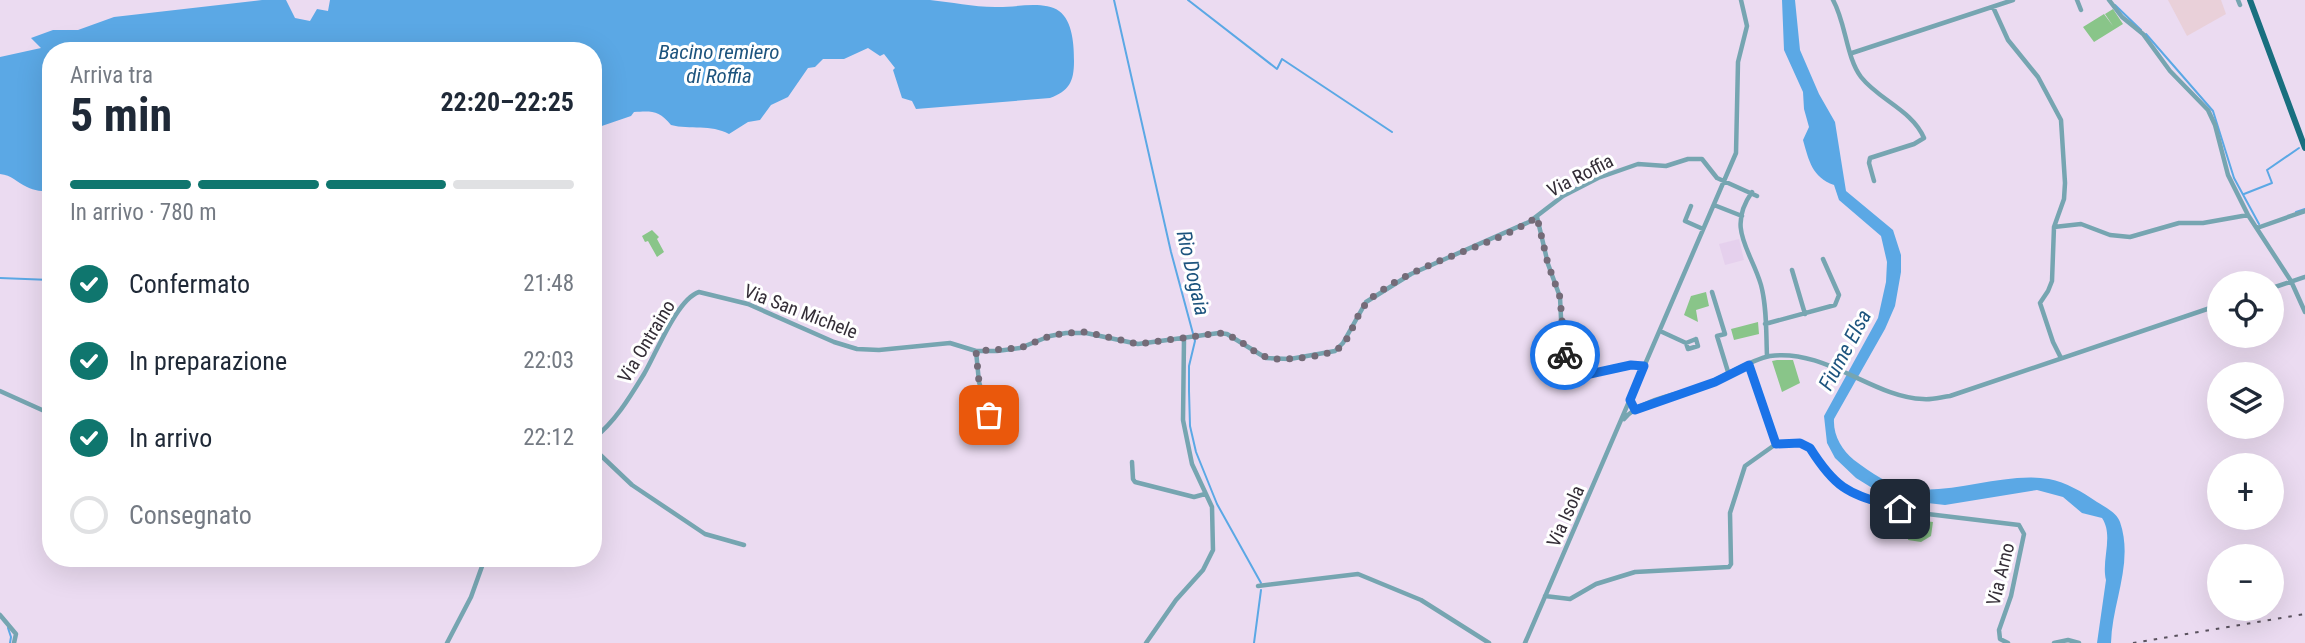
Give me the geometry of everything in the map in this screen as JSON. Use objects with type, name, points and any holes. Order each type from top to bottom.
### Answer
[{"type":"main road","points":[[2250,0],[2305,148]]},
{"type":"street","name":"Via Isola","points":[[1525,643],[1724,183],[1737,146],[1735,120],[1738,62],[1747,21],[1741,0]]},
{"type":"street","points":[[1833,0],[1863,79],[1915,122],[1924,138],[1914,144],[1870,158],[1874,181]]},
{"type":"street","points":[[1852,53],[2013,0]]},
{"type":"street","points":[[2077,0],[2081,9]]},
{"type":"street","points":[[2109,0],[2122,17],[2143,34],[2170,71],[2208,110],[2215,125],[2228,175],[2248,215],[2291,281],[2305,312]]},
{"type":"street","points":[[1993,7],[2008,40],[2038,77],[2061,120],[2064,199],[2054,227],[2052,281],[2040,303],[2061,358]]},
{"type":"street","name":"Via Roffia","points":[[1188,338],[1227,334],[1259,355],[1278,360],[1335,351],[1343,343],[1361,309],[1374,295],[1411,274],[1537,217],[1563,196],[1598,178],[1638,164],[1666,166],[1688,159],[1702,159],[1724,183]]},
{"type":"street","points":[[1724,183],[1754,194],[1742,216],[1740,226],[1742,242],[1760,283],[1767,356]]},
{"type":"street","points":[[1714,205],[1742,216]]},
{"type":"street","points":[[1691,206],[1685,220],[1703,229]]},
{"type":"street","points":[[2257,228],[2305,211]]},
{"type":"street","points":[[2054,227],[2081,224],[2110,235],[2130,237],[2179,223],[2203,223],[2248,215]]},
{"type":"street","points":[[1537,217],[1548,264],[1560,297],[1569,374],[1582,377],[1631,365],[1644,366]]},
{"type":"street","points":[[1765,324],[1835,305],[1839,301],[1839,295],[1823,259]]},
{"type":"street","points":[[1791,270],[1805,314]]},
{"type":"street","points":[[2284,284],[2305,277]]},
{"type":"street","name":"Via San Michele","points":[[699,292],[748,304],[834,342],[857,349],[879,350],[950,343],[976,351],[1020,348],[1050,336],[1086,332],[1138,344],[1188,338]]},
{"type":"street","name":"Via Ontraino","points":[[602,430],[617,416],[681,307],[692,294],[699,292]]},
{"type":"street","points":[[1712,292],[1725,334],[1717,336],[1729,375]]},
{"type":"street","points":[[1619,428],[1625,417],[1637,408],[1729,375],[1767,356],[1796,356],[1844,371],[1907,396],[1933,399],[1950,396],[2207,309]]},
{"type":"street","points":[[1660,331],[1686,343]]},
{"type":"street","points":[[1146,643],[1176,600],[1210,559],[1213,542],[1212,507],[1189,453],[1183,420],[1181,400],[1188,338]]},
{"type":"street","points":[[976,351],[979,382],[989,415]]},
{"type":"street","points":[[1545,596],[1570,599],[1596,584],[1635,572],[1729,566],[1733,558],[1730,513],[1745,466],[1776,444],[1749,365]]},
{"type":"street","points":[[0,391],[42,410]]},
{"type":"street","points":[[1633,393],[1637,408]]},
{"type":"street","points":[[1630,400],[1637,408]]},
{"type":"street","name":"Via Arno","points":[[1776,444],[1804,444],[1839,486],[1851,493],[1900,509],[2019,525],[2024,534],[2011,596],[1999,635],[2000,639],[2008,643]]},
{"type":"street","points":[[602,457],[632,485],[705,534],[744,545]]},
{"type":"street","points":[[1132,462],[1135,482],[1194,497],[1205,494]]},
{"type":"street","points":[[447,643],[471,597],[482,567]]},
{"type":"street","points":[[1258,586],[1358,574],[1421,600],[1489,643]]},
{"type":"street","points":[[0,615],[16,634],[14,643]]},
{"type":"street","points":[[2054,643],[2068,640],[2078,643]]},
{"type":"shaded area","points":[[2168,0],[2221,0],[2226,14],[2187,36]]},
{"type":"shaded area","points":[[1739,239],[1744,260],[1725,265],[1719,244]]},
{"type":"green space","points":[[2113,9],[2123,24],[2094,42],[2083,27],[2104,14],[2113,26],[2105,14]]},
{"type":"green space","points":[[652,230],[659,237],[657,239],[664,252],[657,257],[642,236]]},
{"type":"green space","points":[[1706,292],[1709,306],[1696,310],[1698,322],[1684,315],[1691,296]]},
{"type":"green space","points":[[1758,322],[1759,334],[1734,340],[1731,329]]},
{"type":"green space","points":[[1793,360],[1800,383],[1782,392],[1772,361]]},
{"type":"green space","points":[[1925,521],[1933,522],[1931,536],[1921,542],[1908,540],[1910,526],[1913,526],[1914,522],[1924,524]]},
{"type":"water","name":"Bacino remiero di Roffia","points":[[262,0],[286,0],[295,18],[310,21],[317,9],[328,11],[330,0],[930,0],[987,7],[1036,5],[1052,8],[1064,15],[1073,41],[1074,68],[1066,89],[1050,98],[916,109],[912,101],[902,98],[893,70],[895,68],[884,54],[880,56],[868,48],[844,59],[823,59],[815,67],[808,68],[788,97],[771,105],[760,120],[748,122],[729,134],[715,129],[671,125],[654,112],[634,112],[631,116],[602,126],[602,42],[42,42],[42,191],[0,174],[0,57],[41,48],[31,38],[53,30],[78,30],[114,17]]},
{"type":"water","points":[[1782,0],[1795,0],[1800,50],[1819,94],[1835,122],[1846,191],[1893,230],[1901,255],[1895,306],[1885,329],[1834,419],[1839,442],[1850,456],[1867,470],[1903,487],[1928,490],[2015,478],[2049,479],[2074,488],[2110,510],[2120,522],[2125,552],[2111,643],[2097,643],[2106,580],[2107,532],[2102,518],[2082,513],[2063,497],[2037,490],[1945,505],[1910,501],[1877,491],[1856,478],[1835,458],[1827,443],[1824,416],[1878,318],[1886,282],[1887,262],[1881,236],[1839,200],[1834,185],[1816,173],[1810,161],[1803,140],[1809,127],[1803,92],[1784,50]]},
{"type":"waterway","name":"Rio Dogaia","points":[[1114,0],[1171,252],[1195,341],[1189,366],[1189,391],[1190,426],[1196,452],[1217,504],[1261,583]]},
{"type":"waterway","points":[[1188,0],[1277,69],[1282,59],[1392,132]]},
{"type":"waterway","points":[[2115,5],[2141,30]]},
{"type":"waterway","points":[[2146,34],[2213,111],[2234,178],[2259,224]]},
{"type":"waterway","points":[[2244,194],[2272,183],[2267,170],[2299,148]]},
{"type":"waterway","points":[[2296,212],[2305,209]]},
{"type":"waterway","points":[[0,278],[42,280]]},
{"type":"waterway","name":"Rio Dogaia","points":[[1254,643],[1261,590]]},
{"type":"waterway","points":[[8,628],[10,643]]},
{"type":"railway","points":[[2133,643],[2305,614]]},
{"type":"way so far","points":[[989,415],[979,382],[976,351],[1020,348],[1050,336],[1086,332],[1138,344],[1227,334],[1253,352],[1278,360],[1335,351],[1346,339],[1361,309],[1374,295],[1411,274],[1537,217],[1545,254],[1560,297],[1565,355]]},
{"type":"route","points":[[1565,355],[1567,370],[1571,376],[1576,377],[1631,365],[1644,366],[1630,400],[1635,410],[1715,382],[1749,365],[1776,444],[1804,444],[1839,486],[1851,493],[1900,509]]},
{"type":"water label","name":"Fiume Elsa","points":[[1845,350]]}]
